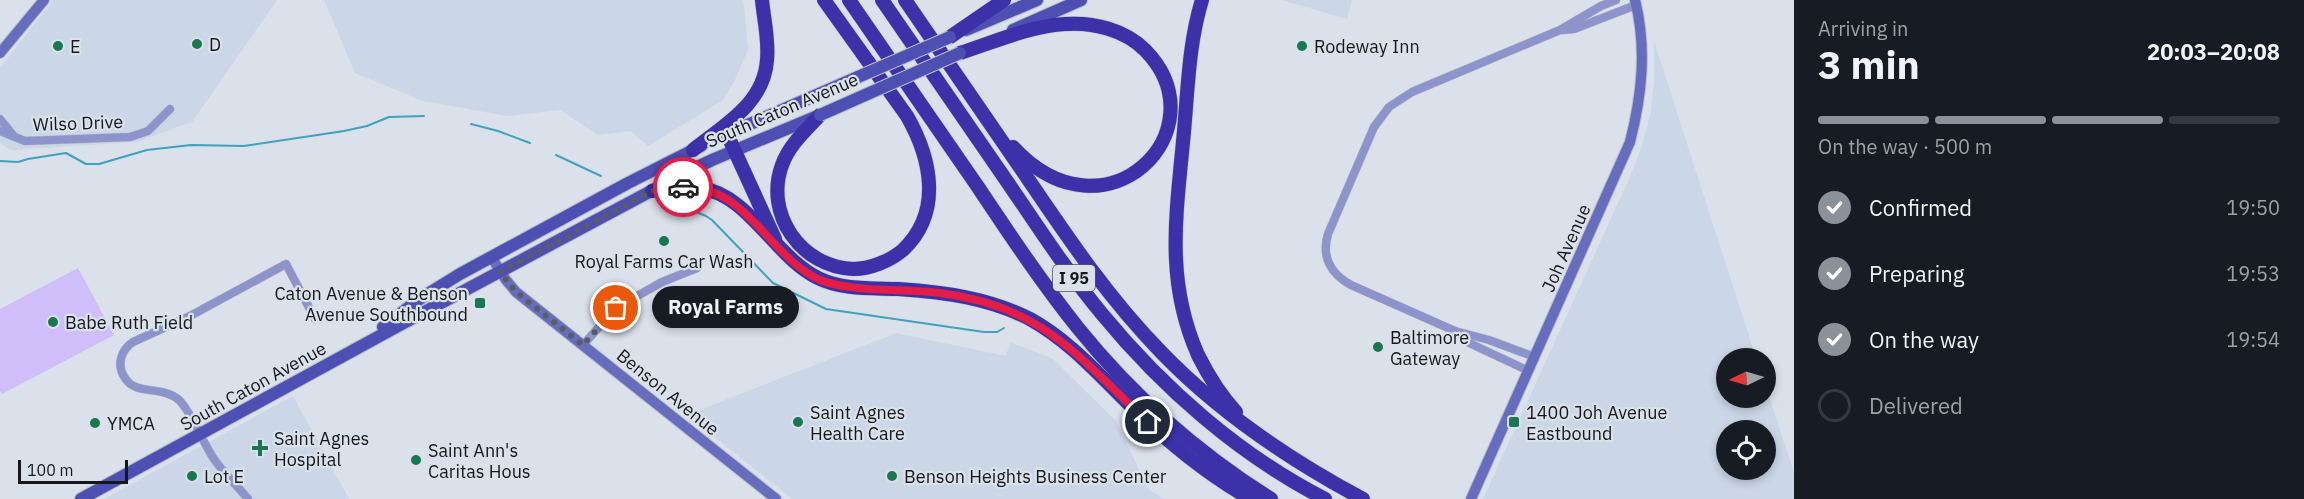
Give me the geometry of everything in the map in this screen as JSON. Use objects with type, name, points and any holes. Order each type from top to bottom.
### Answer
[{"type":"highway","points":[[693,150],[746,108],[759,89],[767,59],[762,0]]},
{"type":"highway","points":[[820,115],[792,146],[782,164],[777,186],[780,211],[791,236],[814,257],[828,264],[853,269],[873,266],[897,255],[918,232],[925,219],[928,204],[928,170],[918,136],[907,116],[824,0]]},
{"type":"highway","name":"I 95","points":[[849,0],[1050,292],[1092,345],[1128,385],[1174,428],[1231,472],[1271,499]]},
{"type":"highway","name":"I 95","points":[[882,0],[1063,262],[1114,328],[1167,385],[1208,420],[1267,464],[1325,499]]},
{"type":"highway","points":[[905,0],[1073,245],[1129,317],[1200,390],[1228,413],[1283,452],[1363,499]]},
{"type":"highway","points":[[950,37],[1004,0]]},
{"type":"highway","points":[[1202,0],[1192,42],[1176,221],[1175,268],[1178,294],[1192,340],[1204,367],[1219,390],[1232,408],[1283,452]]},
{"type":"highway","points":[[960,53],[1045,27],[1065,24],[1102,27],[1127,36],[1140,45],[1162,72],[1168,89],[1169,118],[1161,144],[1152,158],[1138,171],[1123,180],[1105,186],[1086,187],[1050,176],[1017,151],[985,116]]},
{"type":"highway","points":[[727,134],[782,252]]},
{"type":"highway","points":[[652,191],[691,187],[717,193],[743,210],[782,252],[804,270],[834,284],[968,297],[1011,310],[1032,320],[1079,354],[1138,412],[1179,448],[1251,499]]},
{"type":"main road","name":"South Caton Avenue","points":[[346,355],[421,298],[460,274],[628,183],[727,134],[1037,0]]},
{"type":"main road","name":"South Caton Avenue","points":[[81,499],[500,272],[734,150],[820,115],[1081,0]]},
{"type":"street","points":[[1,51],[44,0]]},
{"type":"street","points":[[1535,357],[1489,340],[1455,331],[1340,279],[1329,266],[1324,245],[1374,127],[1381,116],[1398,100],[1560,30],[1616,0]]},
{"type":"street","points":[[1560,30],[1574,29],[1636,3]]},
{"type":"street","name":"Joh Avenue","points":[[1471,499],[1630,142],[1642,81],[1642,55],[1636,3]]},
{"type":"street","name":"Wilso Drive","points":[[0,131],[25,141],[130,137],[148,131],[170,109]]},
{"type":"street","name":"Wilso Drive","points":[[0,119],[13,136]]},
{"type":"street","name":"Benson Avenue","points":[[492,258],[516,292],[776,499]]},
{"type":"street","points":[[248,499],[218,464],[180,401],[167,392],[139,389],[125,379],[120,362],[125,347],[190,316],[286,264],[315,318]]},
{"type":"street","points":[[583,345],[616,308],[662,282],[697,268]]},
{"type":"street","points":[[1455,331],[1467,342],[1529,371]]},
{"type":"shaded area","points":[[53,0],[277,0],[192,122],[136,142],[11,150],[0,143],[0,68]]},
{"type":"shaded area","points":[[324,0],[742,0],[748,49],[735,80],[723,100],[648,146],[631,131],[598,135],[560,110],[507,116],[423,101],[355,73]]},
{"type":"shaded area","points":[[1282,0],[1352,0],[1347,19]]},
{"type":"shaded area","points":[[1654,41],[1753,348],[1716,348],[1716,408],[1773,408],[1794,472],[1794,499],[1483,499],[1629,179],[1642,146],[1651,111]]},
{"type":"shaded area","name":"Babe Ruth Field","points":[[78,268],[114,335],[2,394],[0,391],[0,309]]},
{"type":"shaded area","points":[[896,333],[1006,356],[1010,342],[1053,359],[1116,421],[1148,489],[1164,499],[792,499],[687,415]]},
{"type":"shaded area","name":"Saint Agnes Hospital","points":[[293,396],[349,499],[104,499]]},
{"type":"waterway","points":[[0,161],[18,162],[66,153],[86,164],[99,164],[147,150],[191,145],[244,146],[344,131],[367,126],[389,117],[424,116]]},
{"type":"waterway","points":[[471,124],[530,143]]},
{"type":"waterway","points":[[556,155],[601,176]]},
{"type":"waterway","points":[[674,203],[712,220],[773,283],[826,309],[984,332],[997,332],[1004,328]]},
{"type":"way so far","points":[[616,308],[583,345],[516,292],[500,272],[652,191],[683,187]]},
{"type":"place","name":"D","points":[[197,44]]},
{"type":"place","name":"E","points":[[58,46]]},
{"type":"place","name":"Rodeway Inn","points":[[1302,46]]},
{"type":"place","name":"Royal Farms Car Wash","points":[[664,241]]},
{"type":"place","name":"Caton Avenue & Benson Avenue Southbound","points":[[480,303]]},
{"type":"place","name":"Royal Farms","points":[[616,308]]},
{"type":"place","name":"Babe Ruth Field","points":[[53,322]]},
{"type":"place","name":"Baltimore Gateway","points":[[1378,347]]},
{"type":"place","name":"Saint Agnes Health Care","points":[[798,422]]},
{"type":"place","name":"1400 Joh Avenue Eastbound","points":[[1514,422]]},
{"type":"place","name":"YMCA","points":[[95,423]]},
{"type":"place","name":"Saint Agnes Hospital","points":[[260,448]]},
{"type":"place","name":"Saint Ann's Caritas Hous","points":[[416,460]]},
{"type":"place","name":"Lot E","points":[[192,476]]},
{"type":"place","name":"Benson Heights Business Center","points":[[892,476]]},
{"type":"route","points":[[683,187],[704,188],[729,200],[743,210],[782,252],[819,279],[834,284],[940,292],[968,297],[1011,310],[1032,320],[1079,354],[1148,422]]}]
